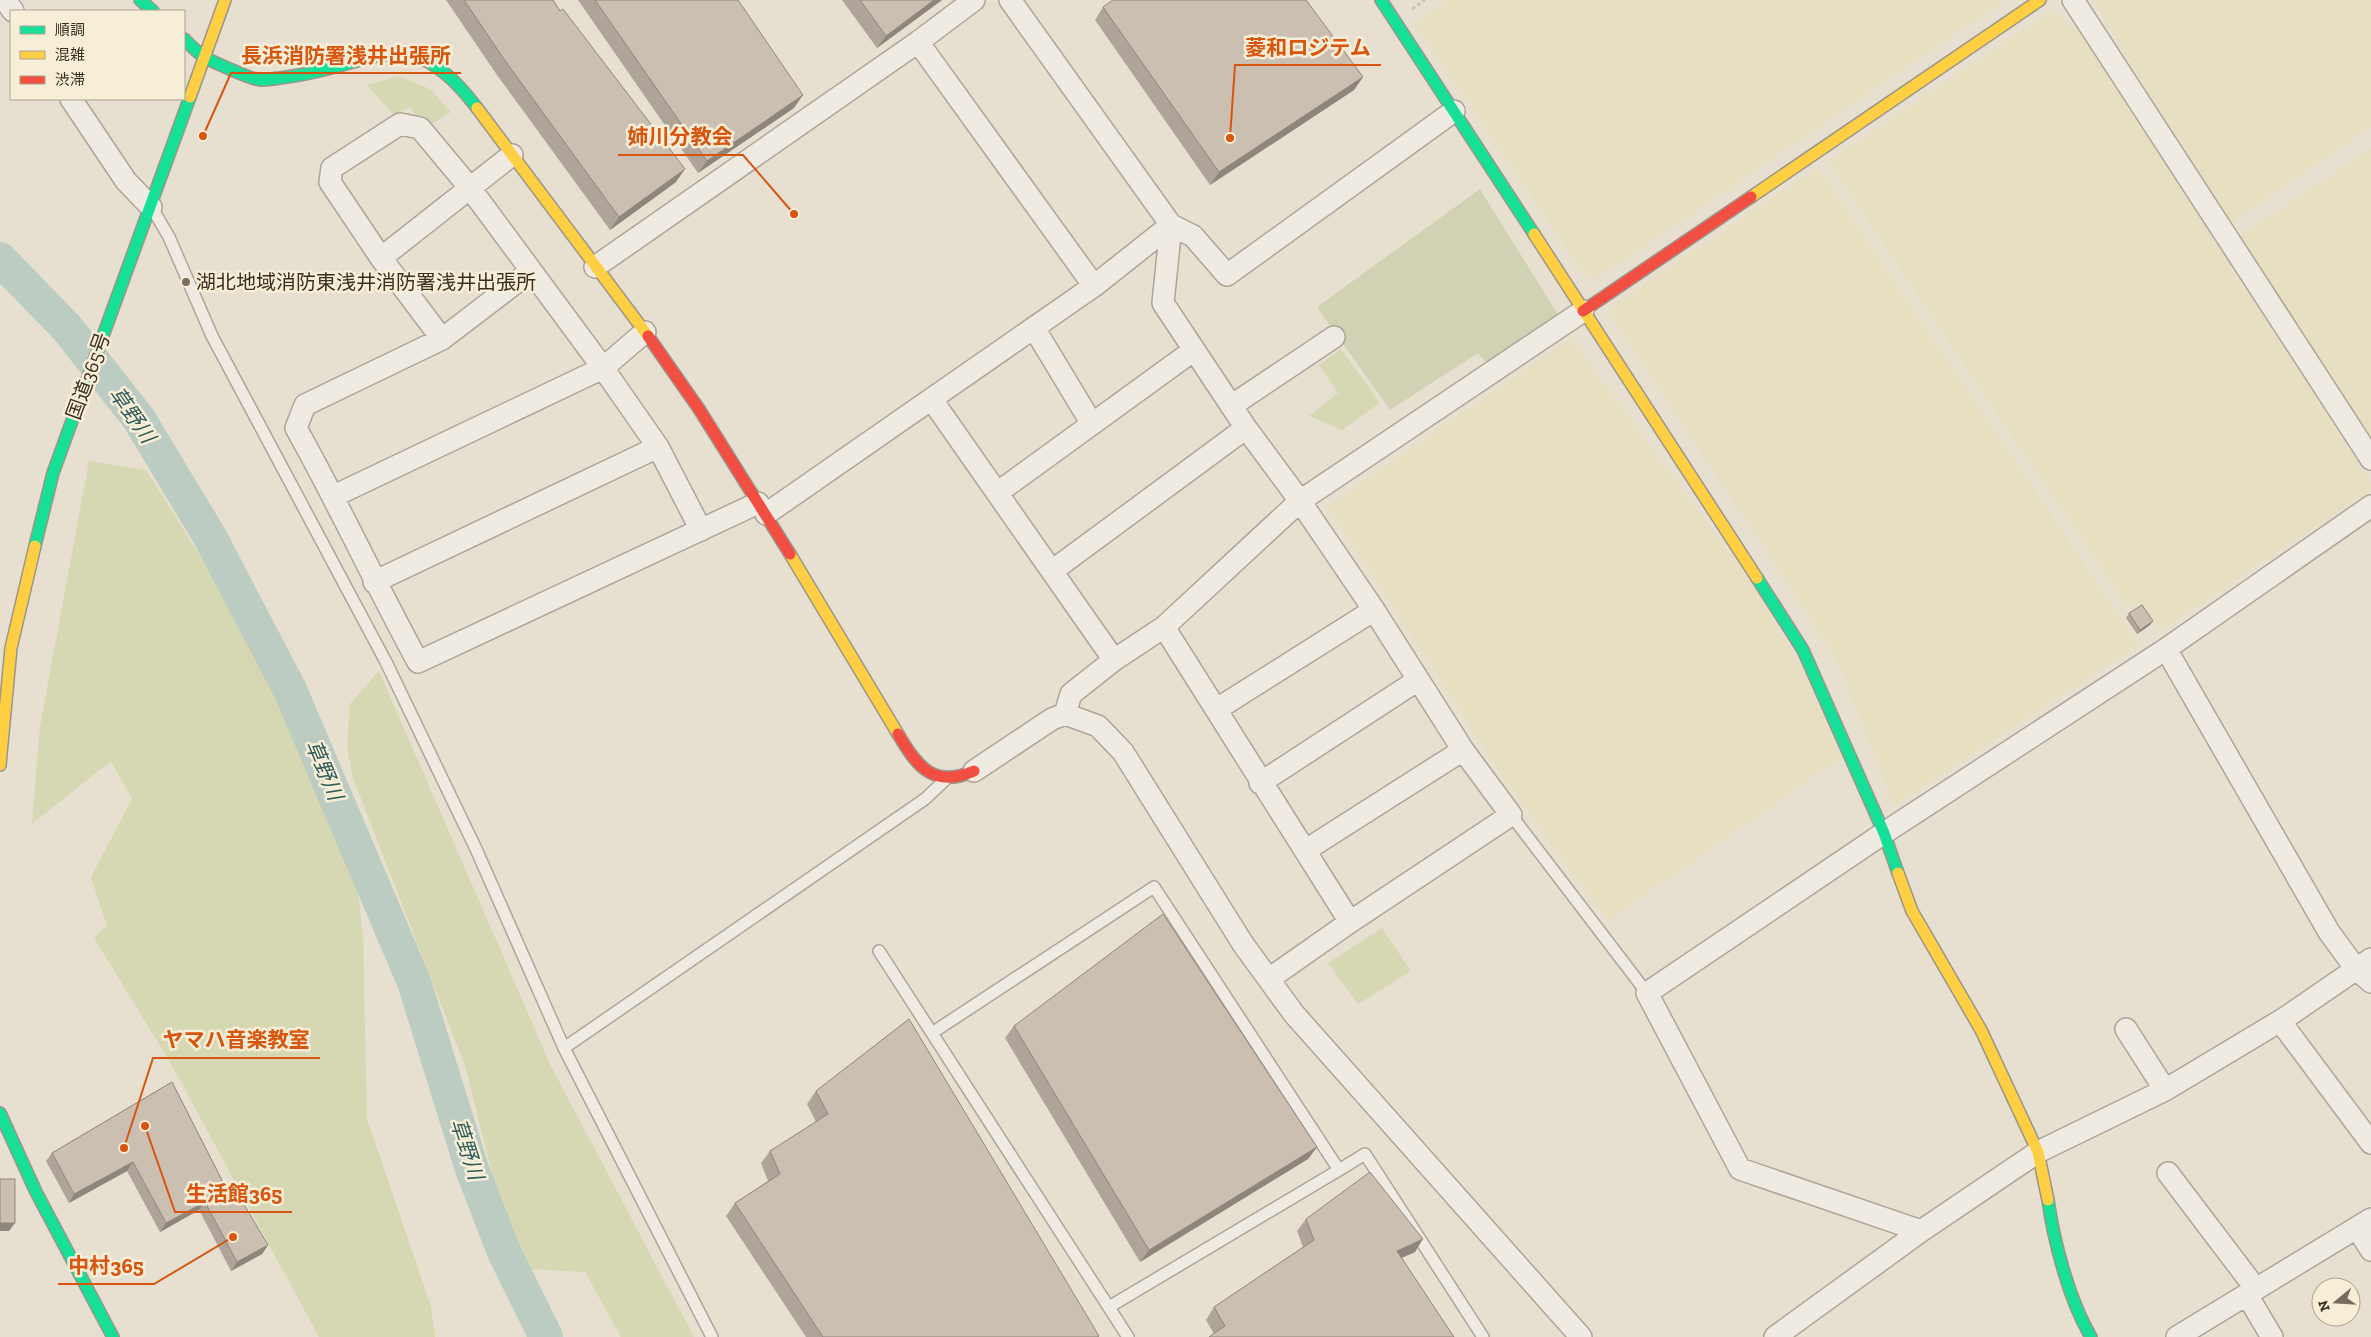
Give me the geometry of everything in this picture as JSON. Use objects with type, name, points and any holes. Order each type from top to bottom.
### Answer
[{"type":"main road","points":[[140,0],[151,10]]},
{"type":"main road","name":"国道365号","points":[[0,765],[11,648],[53,473],[225,0]]},
{"type":"main road","points":[[1381,0],[1803,650],[1884,833],[1912,911],[1981,1030],[2038,1152],[2046,1187],[2050,1220],[2078,1315],[2091,1337]]},
{"type":"main road","points":[[1583,311],[2040,0]]},
{"type":"main road","points":[[185,40],[204,57],[259,80],[300,74],[384,54],[404,53],[416,56],[441,68],[462,88],[645,332],[699,409],[762,509],[914,761],[928,772],[946,779],[963,777],[974,771]]},
{"type":"main road","points":[[0,642],[11,648]]},
{"type":"main road","points":[[0,1113],[36,1192],[113,1337]]},
{"type":"street","points":[[595,267],[918,42],[974,0]]},
{"type":"street","points":[[1010,0],[1171,226],[1193,236],[1227,275],[1454,111]]},
{"type":"street","points":[[2073,0],[2371,459]]},
{"type":"street","points":[[918,42],[1094,286]]},
{"type":"street","points":[[72,100],[148,215]]},
{"type":"street","points":[[442,339],[381,258],[330,182],[332,168],[400,124],[420,128],[470,188],[603,368],[658,447],[701,530]]},
{"type":"street","points":[[381,258],[512,155]]},
{"type":"street","points":[[531,272],[442,339],[305,405],[296,428],[334,496],[374,582],[418,662],[701,530],[762,509],[932,400],[1094,286],[1171,226]]},
{"type":"street","points":[[1171,226],[1163,303],[1246,428],[1300,501],[1374,610],[1464,750],[1511,815],[1350,922],[1269,979]]},
{"type":"street","points":[[1065,714],[1070,694],[1114,660],[1164,627],[1300,501],[1583,311]]},
{"type":"street","points":[[1034,328],[1092,424]]},
{"type":"street","points":[[334,496],[603,368],[645,332]]},
{"type":"street","points":[[1232,406],[1334,337]]},
{"type":"street","points":[[997,493],[1194,350]]},
{"type":"street","points":[[932,400],[1114,660]]},
{"type":"street","points":[[1052,571],[1246,428]]},
{"type":"street","points":[[374,582],[658,447]]},
{"type":"street","points":[[1921,1231],[1740,1169],[1647,993],[1884,833],[2166,649],[2371,506]]},
{"type":"street","points":[[1217,709],[1374,610]]},
{"type":"street","points":[[1164,627],[1217,709],[1260,783],[1306,850],[1350,922]]},
{"type":"street","points":[[1775,1337],[1921,1231],[2038,1152],[2165,1090],[2366,970],[2329,932],[2166,649]]},
{"type":"street","points":[[1260,783],[1418,680]]},
{"type":"street","points":[[974,771],[1052,719],[1065,714],[1098,726],[1123,752],[1243,944],[1294,1014],[1580,1337]]},
{"type":"street","points":[[1306,850],[1464,750]]},
{"type":"street","points":[[2280,1021],[2371,1143]]},
{"type":"street","points":[[2126,1029],[2165,1090]]},
{"type":"street","points":[[2168,1173],[2252,1292],[2272,1337]]},
{"type":"street","points":[[2177,1337],[2364,1223],[2371,1250]]},
{"type":"lane","points":[[148,215],[169,237],[212,336],[390,671],[476,849],[564,1048],[712,1337]]},
{"type":"lane","points":[[564,1048],[925,799],[946,779]]},
{"type":"lane","points":[[1511,815],[1647,993]]},
{"type":"lane","points":[[932,1033],[1154,887],[1340,1170]]},
{"type":"lane","points":[[879,951],[1128,1337]]},
{"type":"lane","points":[[1109,1307],[1365,1154],[1483,1337]]},
{"type":"shaded area","points":[[1448,0],[2005,0],[1591,283],[1414,23]]},
{"type":"shaded area","points":[[2092,0],[2371,0],[2371,127],[2230,224]]},
{"type":"shaded area","points":[[2055,8],[2068,28],[2075,24],[2371,483],[2371,490],[2160,631],[2139,601],[2128,608],[1828,161]]},
{"type":"shaded area","points":[[2371,148],[2371,440],[2238,237]]},
{"type":"shaded area","points":[[1818,167],[2138,645],[1894,806],[1837,660],[1607,310]]},
{"type":"shaded area","points":[[1571,338],[1757,591],[1806,677],[1841,758],[1608,921],[1504,779],[1328,506]]},
{"type":"green space","points":[[398,76],[430,89],[451,112],[424,129],[410,107],[394,115],[367,85]]},
{"type":"green space","points":[[1480,189],[1560,318],[1494,372],[1478,353],[1390,410],[1317,307]]},
{"type":"green space","points":[[1341,349],[1380,403],[1342,430],[1309,416],[1338,393],[1319,365]]},
{"type":"green space","points":[[89,461],[146,470],[226,597],[354,857],[363,938],[367,1119],[431,1306],[435,1337],[319,1337],[170,1062],[94,938],[107,926],[91,877],[132,799],[111,761],[32,824],[40,726]]},
{"type":"green space","points":[[379,671],[551,1066],[694,1337],[621,1337],[585,1272],[526,1269],[510,1246],[466,1069],[353,778],[347,748],[350,704]]},
{"type":"green space","points":[[1382,928],[1411,971],[1358,1004],[1328,963]]},
{"type":"building","points":[[464,0],[553,0],[560,11],[563,9],[685,169],[619,217],[506,62]]},
{"type":"building","points":[[595,0],[738,0],[803,95],[707,161]]},
{"type":"building","points":[[860,0],[934,0],[886,36]]},
{"type":"building","points":[[1113,0],[1306,0],[1363,77],[1219,172],[1103,7]]},
{"type":"building","points":[[2142,605],[2153,621],[2140,630],[2129,613]]},
{"type":"building","points":[[1163,914],[1317,1147],[1149,1250],[1014,1026]]},
{"type":"building","points":[[909,1019],[1099,1336],[823,1337],[735,1203],[780,1174],[770,1151],[828,1114],[816,1091]]},
{"type":"building","points":[[172,1082],[232,1200],[239,1196],[268,1245],[237,1262],[205,1202],[166,1223],[133,1162],[74,1194],[52,1153]]},
{"type":"building","points":[[1370,1172],[1423,1239],[1397,1251],[1454,1337],[1209,1337],[1225,1326],[1214,1307],[1314,1240],[1306,1219]]},
{"type":"building","points":[[0,1179],[15,1179],[15,1223],[0,1223]]},
{"type":"waterway","name":"草野川","points":[[0,259],[67,328],[139,419],[210,537],[290,690],[414,982],[472,1169],[504,1252],[546,1337]]},
{"type":"traffic: fast","points":[[140,0],[152,10]]},
{"type":"traffic: fast","points":[[1381,0],[1534,234]]},
{"type":"traffic: fast","points":[[185,40],[204,57],[241,74],[260,80],[318,71],[390,54],[410,55],[431,63],[453,80],[477,108]]},
{"type":"traffic: fast","points":[[35,546],[53,473],[190,97]]},
{"type":"traffic: fast","points":[[1757,578],[1803,650],[1884,833],[1898,873]]},
{"type":"traffic: fast","points":[[0,1113],[36,1192],[113,1337]]},
{"type":"traffic: fast","points":[[2048,1200],[2054,1234],[2069,1288],[2091,1337]]},
{"type":"traffic: slow","points":[[190,97],[225,0]]},
{"type":"traffic: slow","points":[[1751,197],[2040,0]]},
{"type":"traffic: slow","points":[[477,108],[648,336]]},
{"type":"traffic: slow","points":[[1534,234],[1757,578]]},
{"type":"traffic: slow","points":[[0,765],[11,648],[35,546]]},
{"type":"traffic: slow","points":[[790,554],[898,734]]},
{"type":"traffic: slow","points":[[1898,873],[1912,911],[1981,1030],[2038,1152],[2048,1200]]},
{"type":"traffic: jam","points":[[1583,311],[1751,197]]},
{"type":"traffic: jam","points":[[648,336],[699,409],[790,554]]},
{"type":"traffic: jam","points":[[898,734],[920,765],[937,776],[960,776],[974,771]]},
{"type":"place","name":"長浜消防署浅井出張所","points":[[203,136]]},
{"type":"place","name":"菱和ロジテム","points":[[1230,138]]},
{"type":"place","name":"姉川分教会","points":[[794,214]]},
{"type":"place","name":"湖北地域消防東浅井消防署浅井出張所","points":[[186,282]]},
{"type":"place","name":"生活館365","points":[[145,1126]]},
{"type":"place","name":"ヤマハ音楽教室","points":[[124,1148]]},
{"type":"place","name":"中村365","points":[[233,1237]]}]
